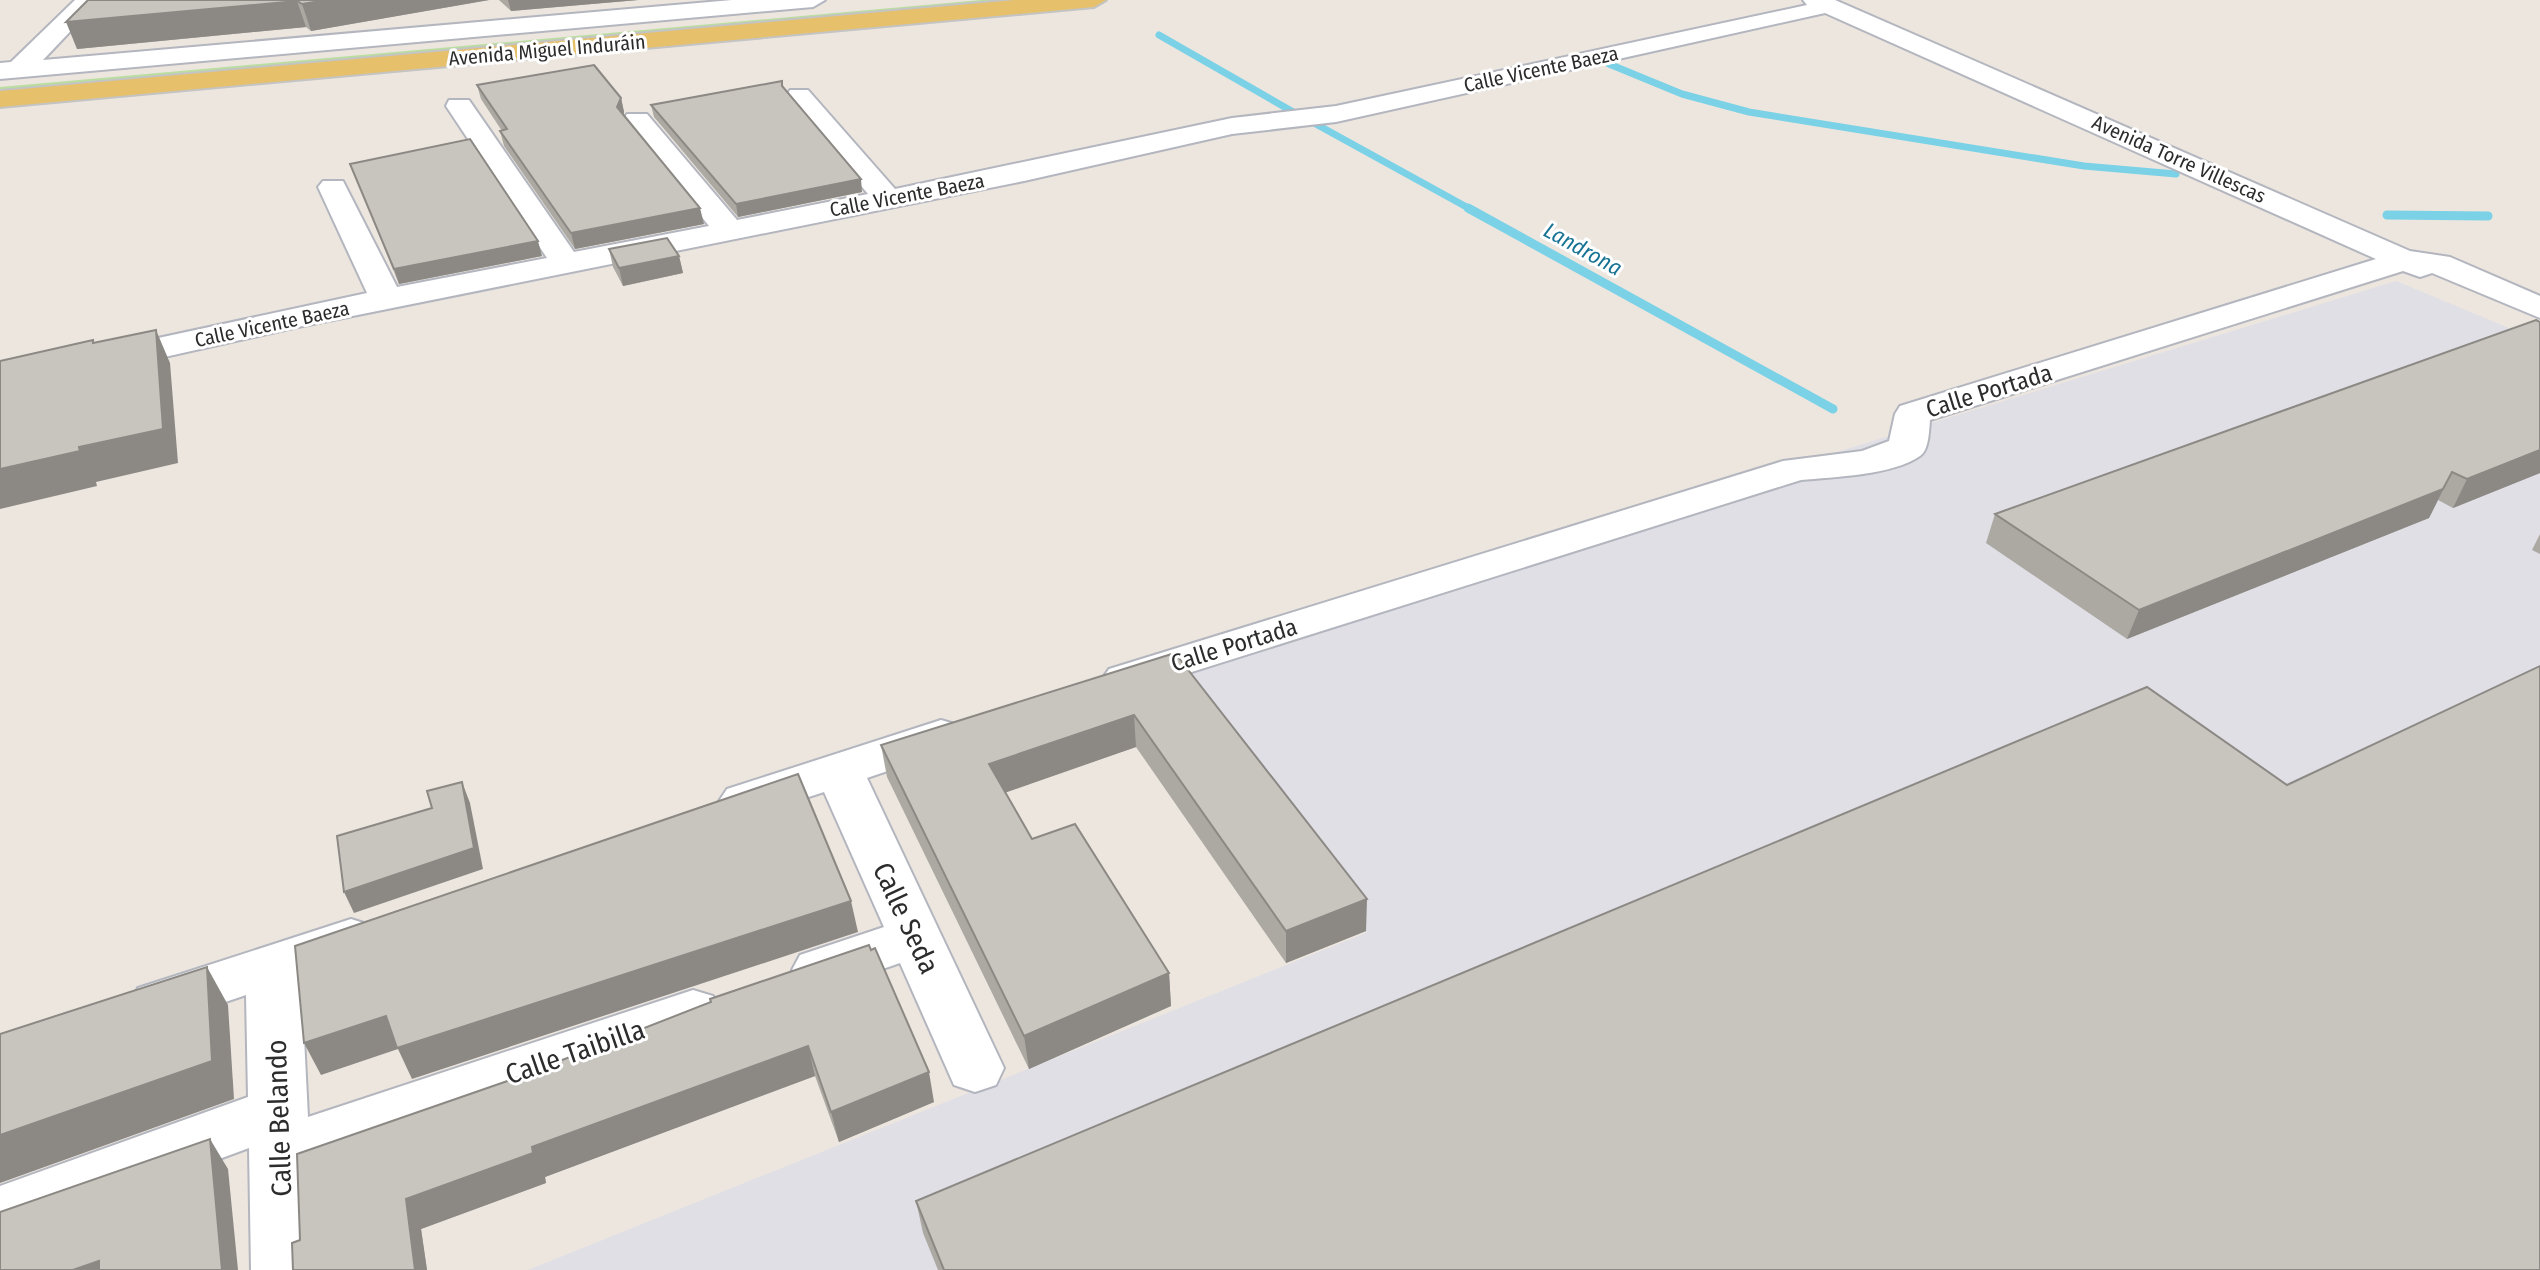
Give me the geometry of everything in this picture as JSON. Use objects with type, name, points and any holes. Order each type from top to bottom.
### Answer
[{"type":"main road","name":"Avenida Miguel Induráin","points":[[6,74],[929,0]]},
{"type":"main road","name":"Avenida Miguel Induráin","points":[[0,99],[1094,0]]},
{"type":"street","points":[[6,74],[88,0]]},
{"type":"street","points":[[6,74],[813,0]]},
{"type":"street","name":"Avenida Torre Villescas","points":[[1862,2],[2398,246],[2540,323]]},
{"type":"street","name":"Avenida Torre Villescas","points":[[1814,6],[2398,246],[2540,298]]},
{"type":"street","name":"Calle Vicente Baeza","points":[[0,383],[386,299],[888,199],[1232,126],[1336,114],[1814,6]]},
{"type":"street","points":[[799,96],[888,199]]},
{"type":"street","points":[[459,106],[566,263]]},
{"type":"street","points":[[637,120],[729,230]]},
{"type":"street","points":[[333,187],[386,299]]},
{"type":"street","points":[[2398,246],[2540,308]]},
{"type":"street","name":"Calle Portada","points":[[1079,693],[1797,469],[1867,462],[1907,448],[1913,414],[2398,246]]},
{"type":"street","points":[[704,815],[838,768],[974,726]]},
{"type":"street","name":"Calle Seda","points":[[838,768],[975,1068]]},
{"type":"street","points":[[122,1015],[392,924]]},
{"type":"street","name":"Calle Taibilla","points":[[0,1213],[749,994],[915,937]]},
{"type":"street","name":"Calle Belando","points":[[273,966],[283,1270]]},
{"type":"shaded area","points":[[2396,281],[2540,341],[2540,1270],[528,1270],[1366,933],[1167,657]]},
{"type":"green space","points":[[981,0],[1034,0],[0,92],[0,87]]},
{"type":"building","points":[[88,0],[327,0],[66,22]]},
{"type":"building","points":[[594,65],[621,98],[617,107],[700,208],[571,233],[500,131],[507,129],[477,85]]},
{"type":"building","points":[[782,81],[782,86],[861,179],[736,204],[651,105]]},
{"type":"building","points":[[470,139],[538,241],[394,269],[350,164]]},
{"type":"building","points":[[667,238],[679,256],[619,268],[609,249]]},
{"type":"building","points":[[2536,320],[2540,322],[2540,450],[2467,479],[2452,472],[2443,489],[2139,610],[1995,514]]},
{"type":"building","points":[[156,330],[163,429],[79,447],[80,451],[0,469],[0,361],[93,340],[93,343]]},
{"type":"building","points":[[1175,653],[1367,899],[1286,931],[1134,715],[989,764],[1032,839],[1075,824],[1169,973],[1024,1036],[881,745]]},
{"type":"building","points":[[2540,666],[2540,1270],[944,1270],[916,1201],[2147,687],[2287,785]]},
{"type":"building","points":[[798,774],[851,901],[397,1048],[386,1016],[304,1043],[295,946]]},
{"type":"building","points":[[462,782],[474,848],[344,892],[337,836],[432,808],[427,791]]},
{"type":"building","points":[[869,945],[871,950],[875,948],[929,1072],[831,1112],[808,1046],[532,1147],[533,1153],[406,1199],[415,1270],[293,1270],[292,1243],[300,1240],[297,1154],[516,1078],[711,1002],[710,999]]},
{"type":"building","points":[[207,967],[212,1061],[0,1135],[0,1034]]},
{"type":"building","points":[[210,1139],[222,1270],[99,1270],[99,1261],[73,1270],[0,1270],[0,1212]]},
{"type":"waterway","name":"Landrona","points":[[1159,35],[1295,113],[1307,113]]},
{"type":"waterway","name":"Landrona","points":[[1609,64],[1682,94],[1749,112],[2084,166],[2176,174]]},
{"type":"waterway","name":"Landrona","points":[[1314,123],[1472,210]]},
{"type":"waterway","name":"Landrona","points":[[1468,208],[1833,409]]},
{"type":"waterway","name":"Landrona","points":[[2387,215],[2488,216]]}]
